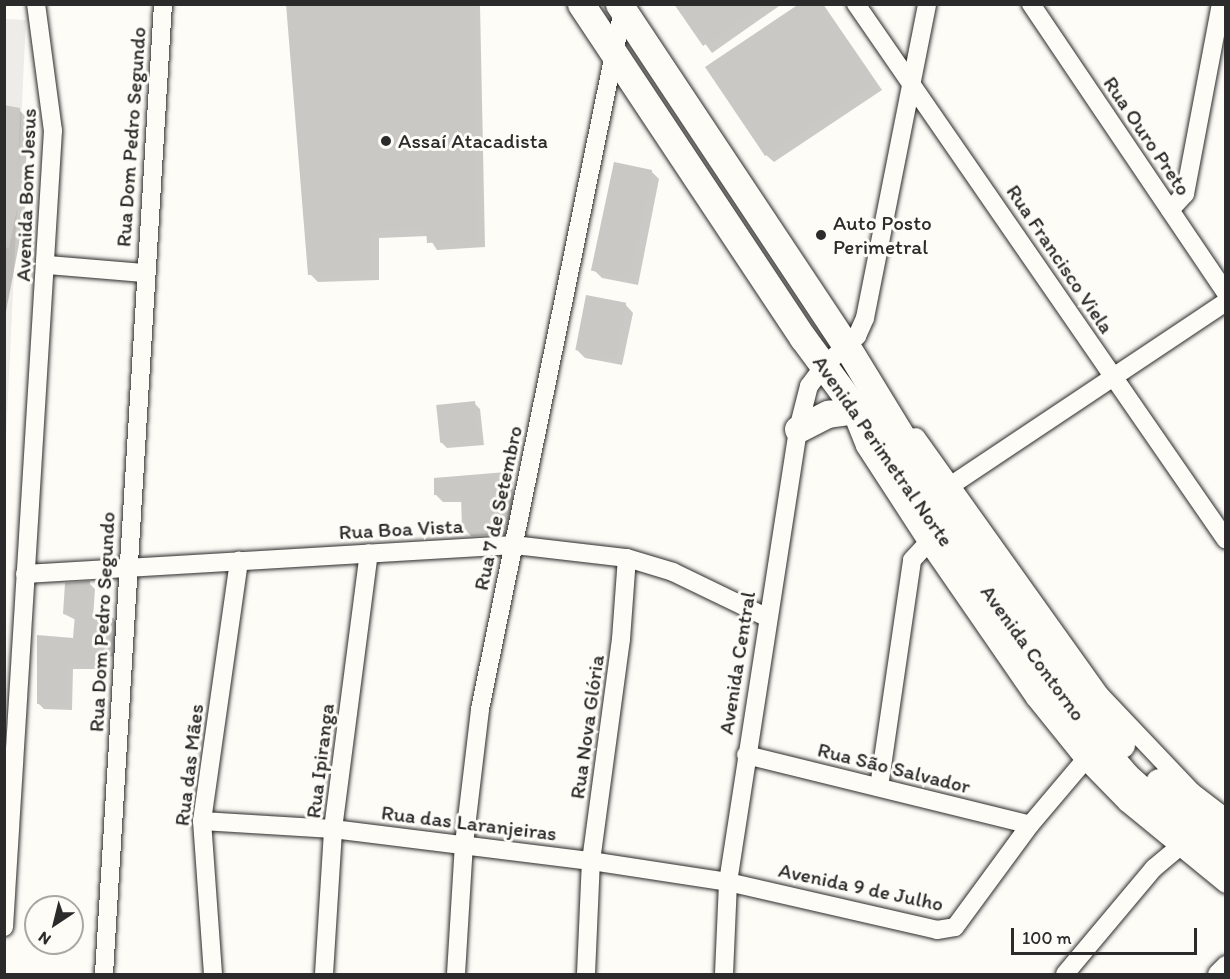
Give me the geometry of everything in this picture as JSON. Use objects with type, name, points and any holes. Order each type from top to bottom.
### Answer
[{"type":"highway","name":"Avenida Perimetral Norte","points":[[581,4],[824,366],[1033,667],[1080,725],[1126,776],[1226,865]]},
{"type":"highway","name":"Avenida Perimetral Norte","points":[[622,7],[847,347],[932,486],[1075,689],[1149,772],[1221,830]]},
{"type":"highway","points":[[798,429],[828,414],[855,410]]},
{"type":"highway","points":[[1192,792],[1221,830]]},
{"type":"street","name":"Avenida Bom Jesus","points":[[4,927],[25,573],[48,265],[53,131],[36,4]]},
{"type":"street","name":"Rua Dom Pedro Segundo","points":[[104,975],[144,273],[163,4]]},
{"type":"street","name":"Rua Francisco Viela","points":[[856,4],[1226,540]]},
{"type":"street","name":"Avenida Central","points":[[724,975],[728,882],[766,617],[798,429],[809,386],[824,366],[847,347],[865,318],[872,294],[927,4]]},
{"type":"street","name":"Rua Ouro Preto","points":[[1031,4],[1226,293]]},
{"type":"street","name":"Rua 7 de Setembro","points":[[456,975],[464,844],[480,709],[615,55],[622,7]]},
{"type":"street","points":[[1170,210],[1185,194],[1219,12]]},
{"type":"street","name":"Rua Dom Pedro Segundo","points":[[48,265],[144,273]]},
{"type":"street","points":[[950,486],[1226,302]]},
{"type":"street","name":"Avenida Contorno","points":[[871,386],[893,403],[1100,695],[1192,792]]},
{"type":"street","name":"Avenida Contorno","points":[[855,410],[856,428],[865,446],[928,543],[1035,698],[1085,760],[1178,848],[1226,884]]},
{"type":"street","points":[[879,787],[912,560],[928,543]]},
{"type":"street","name":"Rua Boa Vista","points":[[25,573],[514,545],[627,558],[673,572],[766,617]]},
{"type":"street","name":"Rua Ipiranga","points":[[324,975],[333,828],[369,553]]},
{"type":"street","name":"Rua Nova Glória","points":[[586,975],[591,861],[621,639],[627,558]]},
{"type":"street","name":"Rua das Mães","points":[[213,975],[202,821],[239,561]]},
{"type":"street","name":"Rua São Salvador","points":[[746,755],[1030,825]]},
{"type":"street","name":"Avenida 9 de Julho","points":[[728,882],[937,930],[955,927],[1030,825],[1085,760]]},
{"type":"street","name":"Rua das Laranjeiras","points":[[202,821],[333,828],[591,861],[728,882]]},
{"type":"street","points":[[1065,975],[1154,868],[1178,848]]},
{"type":"street","points":[[1217,975],[1226,965]]},
{"type":"shaded area","points":[[5,19],[26,20],[5,458]]},
{"type":"building","name":"Assaí Atacadista","points":[[286,4],[473,4],[478,240],[427,243],[426,228],[371,231],[372,273],[308,275]]},
{"type":"building","points":[[674,4],[763,4],[703,46]]},
{"type":"building","points":[[799,4],[822,4],[875,82],[765,156],[705,67]]},
{"type":"building","points":[[4,105],[20,108],[18,204],[9,248],[4,247]]},
{"type":"building","points":[[614,162],[652,170],[629,279],[591,271]]},
{"type":"building","points":[[586,295],[626,303],[616,358],[575,350]]},
{"type":"building","points":[[475,401],[479,439],[440,443],[436,405]]},
{"type":"building","points":[[506,472],[506,528],[462,529],[461,495],[434,495],[434,478]]},
{"type":"building","points":[[90,581],[88,616],[114,618],[112,652],[103,651],[102,664],[68,664],[66,705],[37,704],[37,635],[73,638],[75,615],[63,614],[65,583]]},
{"type":"place","name":"Assaí Atacadista","points":[[386,141]]},
{"type":"place","name":"Auto Posto Perimetral","points":[[821,235]]}]
